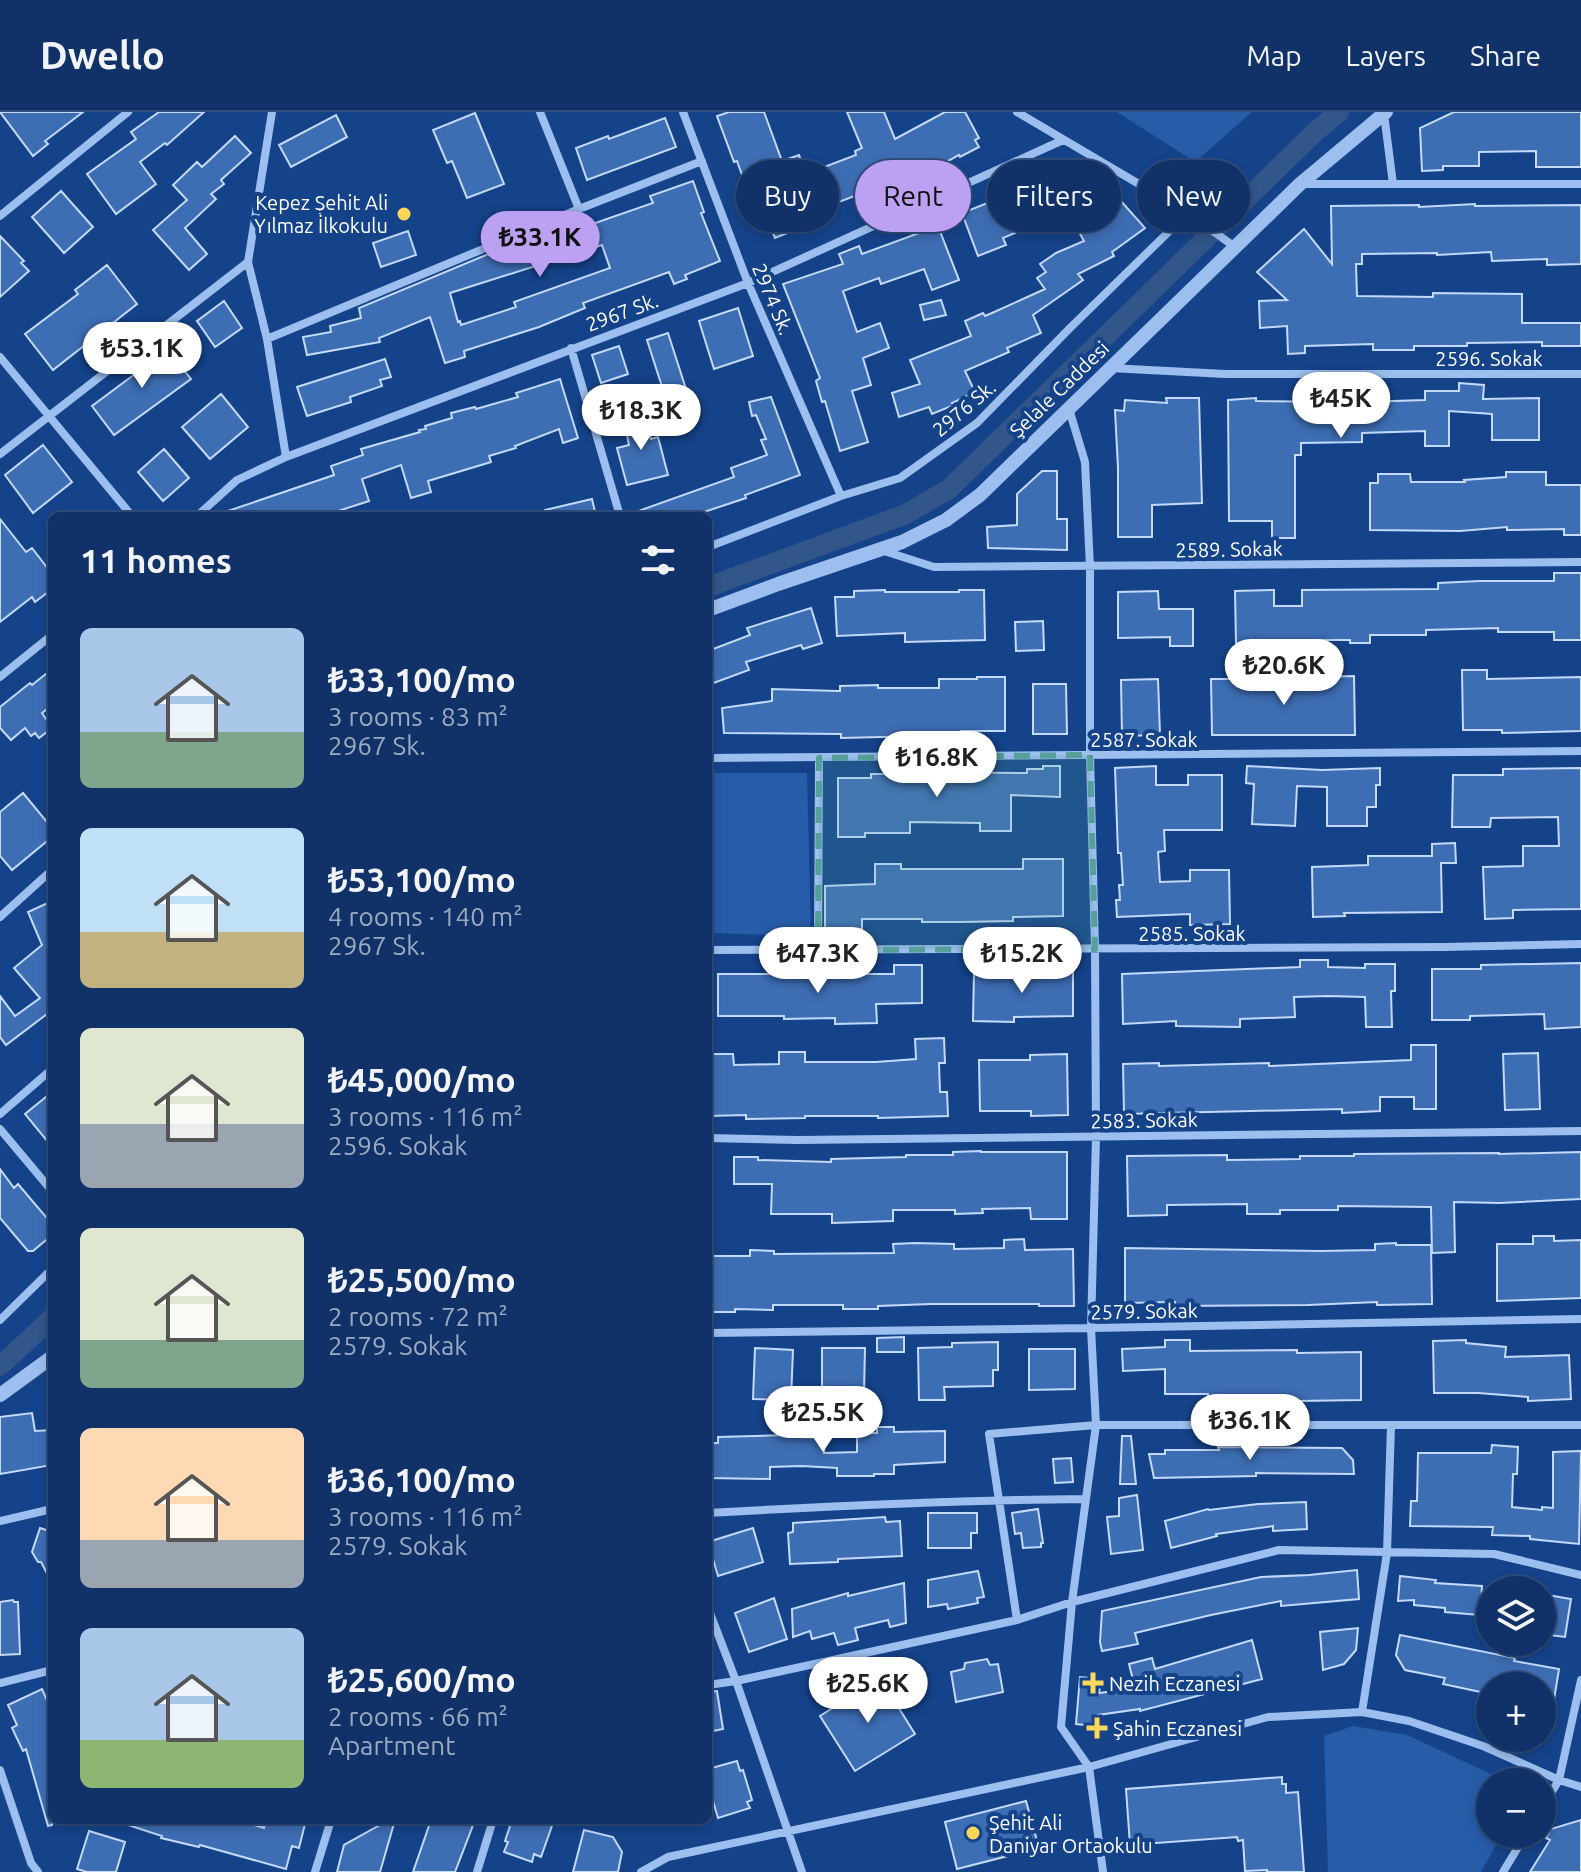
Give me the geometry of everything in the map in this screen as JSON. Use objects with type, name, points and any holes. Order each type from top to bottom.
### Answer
[{"type":"street","points":[[0,216],[128,112]]},
{"type":"street","points":[[272,112],[248,262],[267,339],[286,457]]},
{"type":"street","points":[[540,112],[579,209]]},
{"type":"street","name":"2974 Sk.","points":[[683,112],[748,283],[841,496]]},
{"type":"street","points":[[1017,112],[1137,183]]},
{"type":"street","points":[[1385,113],[1393,184]]},
{"type":"street","name":"Şelale Caddesi","points":[[712,609],[902,542],[946,520],[980,495],[1300,184],[1385,113]]},
{"type":"street","name":"2967 Sk.","points":[[201,512],[237,480],[286,457],[748,283],[1063,140]]},
{"type":"street","points":[[267,339],[702,161]]},
{"type":"street","points":[[1300,184],[1581,184]]},
{"type":"street","name":"2976 Sk.","points":[[712,545],[841,496],[900,478],[977,423],[1169,232]]},
{"type":"street","points":[[1214,232],[1235,247]]},
{"type":"street","points":[[0,454],[248,262]]},
{"type":"street","points":[[571,348],[619,512]]},
{"type":"street","points":[[0,357],[129,512]]},
{"type":"street","name":"2596. Sokak","points":[[1109,368],[1225,374],[1581,374]]},
{"type":"street","points":[[1069,408],[1085,462],[1090,567],[1096,1137],[1091,1328],[1096,1425],[1072,1602],[1061,1727],[1089,1767],[1103,1872]]},
{"type":"street","name":"2589. Sokak","points":[[880,550],[934,567],[1581,562]]},
{"type":"street","points":[[0,677],[48,638]]},
{"type":"street","name":"2587. Sokak","points":[[712,758],[1581,751]]},
{"type":"street","points":[[818,950],[819,758]]},
{"type":"street","points":[[0,917],[48,874]]},
{"type":"street","name":"2585. Sokak","points":[[712,950],[1428,948],[1581,944]]},
{"type":"street","points":[[0,1114],[48,1072]]},
{"type":"street","points":[[0,1129],[48,1186]]},
{"type":"street","name":"2583. Sokak","points":[[712,1138],[814,1140],[1581,1131]]},
{"type":"street","points":[[0,1320],[48,1273]]},
{"type":"street","name":"2579. Sokak","points":[[712,1333],[1581,1319]]},
{"type":"street","points":[[0,1395],[48,1360]]},
{"type":"street","points":[[1017,1620],[989,1434],[1096,1425],[1581,1425]]},
{"type":"street","points":[[1362,1712],[1387,1553],[1391,1425]]},
{"type":"street","points":[[712,1513],[864,1504],[1085,1499]]},
{"type":"street","points":[[0,1521],[48,1510]]},
{"type":"street","points":[[712,1684],[1017,1620],[1072,1602],[1279,1550],[1494,1554],[1581,1575]]},
{"type":"street","points":[[712,1618],[802,1872]]},
{"type":"street","points":[[0,1683],[48,1671]]},
{"type":"street","points":[[1556,1785],[1581,1680]]},
{"type":"street","points":[[641,1872],[668,1857],[1089,1767],[1268,1717],[1362,1712],[1409,1721],[1483,1746],[1581,1787]]},
{"type":"street","points":[[0,1770],[31,1863],[38,1872]]},
{"type":"street","points":[[315,1872],[330,1824]]},
{"type":"street","points":[[477,1872],[492,1824]]},
{"type":"street","points":[[1503,1872],[1518,1848]]},
{"type":"highlighted area","points":[[1090,755],[1095,949],[818,950],[819,758]]},
{"type":"shaded area","points":[[1117,112],[1252,112],[1197,160],[1192,160]]},
{"type":"shaded area","points":[[712,773],[807,773],[811,936],[712,933]]},
{"type":"shaded area","points":[[1353,1726],[1407,1735],[1478,1768],[1476,1848],[1494,1848],[1481,1872],[1328,1872],[1324,1736]]},
{"type":"building","points":[[0,112],[83,112],[45,141],[48,144],[33,156]]},
{"type":"building","points":[[159,112],[204,112],[167,145],[165,143],[140,162],[156,184],[116,214],[87,174],[136,139],[131,132]]},
{"type":"building","points":[[729,112],[764,112],[782,160],[734,162],[717,116]]},
{"type":"building","points":[[847,112],[884,112],[895,139],[945,112],[965,112],[979,138],[975,140],[979,147],[950,160],[855,160],[855,196],[839,202],[839,161],[856,155],[855,151],[862,148]]},
{"type":"building","points":[[1454,112],[1581,112],[1581,167],[1536,167],[1536,151],[1479,152],[1479,166],[1443,166],[1443,170],[1422,171],[1420,128]]},
{"type":"building","points":[[475,113],[504,184],[467,198],[452,161],[447,163],[433,130]]},
{"type":"building","points":[[336,115],[347,137],[291,167],[279,145]]},
{"type":"building","points":[[665,118],[676,147],[587,180],[576,148]]},
{"type":"building","points":[[235,136],[251,153],[221,180],[224,184],[211,194],[216,199],[185,228],[207,254],[189,270],[153,230],[187,200],[173,185],[197,162],[202,167]]},
{"type":"building","points":[[799,155],[801,160],[785,160]]},
{"type":"building","points":[[693,181],[704,212],[701,213],[720,261],[685,275],[687,279],[674,284],[669,272],[583,303],[585,308],[539,327],[464,351],[465,357],[445,363],[430,317],[379,338],[380,342],[307,355],[303,337],[331,332],[330,326],[361,318],[359,308],[510,245],[512,252],[653,203],[650,196]],"holes":[[[602,245],[610,268],[514,302],[516,307],[461,325],[450,293]]]},
{"type":"building","points":[[61,191],[93,227],[64,253],[32,217]]},
{"type":"building","points":[[1121,201],[1137,219],[1137,232],[1140,232],[1112,252],[1114,256],[1078,274],[1083,280],[1033,315],[1041,333],[1007,348],[1009,352],[965,371],[975,392],[932,414],[929,407],[899,417],[892,393],[920,384],[910,360],[971,336],[965,321],[983,313],[985,316],[1045,289],[1037,278],[1046,272],[1040,264],[1084,241],[1079,232],[1121,232]]},
{"type":"building","points":[[987,203],[987,232],[1017,232],[1003,238],[1006,245],[978,256],[969,232],[971,209]]},
{"type":"building","points":[[1581,205],[1581,264],[1547,265],[1547,259],[1492,261],[1491,252],[1362,254],[1362,264],[1356,264],[1357,296],[1522,294],[1522,323],[1581,323],[1581,346],[1542,346],[1542,342],[1467,343],[1467,346],[1414,346],[1414,350],[1373,350],[1373,344],[1305,346],[1305,353],[1288,354],[1287,326],[1260,328],[1259,301],[1287,300],[1257,272],[1304,229],[1332,264],[1331,206]]},
{"type":"building","points":[[408,231],[416,255],[381,267],[373,243]]},
{"type":"building","points":[[772,232],[790,232],[775,238]]},
{"type":"building","points":[[922,232],[940,232],[959,280],[932,290],[924,269],[881,284],[879,278],[843,291],[857,332],[880,323],[889,348],[863,358],[871,385],[852,391],[868,442],[840,451],[816,381],[820,378],[783,284],[843,264],[839,254],[859,246],[862,254]]},
{"type":"building","points":[[0,236],[24,261],[21,263],[29,271],[0,297]]},
{"type":"building","points":[[107,265],[137,304],[53,370],[25,334],[78,294],[75,290]]},
{"type":"building","points":[[941,300],[946,315],[924,320],[920,305]]},
{"type":"building","points":[[224,301],[242,328],[215,347],[197,321]]},
{"type":"building","points":[[738,308],[753,356],[714,369],[699,321]]},
{"type":"building","points":[[668,333],[686,389],[665,396],[647,340]]},
{"type":"building","points":[[164,345],[191,379],[114,435],[92,406],[135,374],[129,368]]},
{"type":"building","points":[[619,346],[628,374],[601,383],[592,355]]},
{"type":"building","points":[[385,359],[391,377],[380,380],[382,386],[350,397],[351,402],[307,416],[297,387]]},
{"type":"building","points":[[560,379],[578,438],[563,443],[559,429],[489,456],[491,462],[428,481],[431,492],[411,498],[401,465],[362,479],[369,501],[335,512],[225,512],[334,475],[331,466],[363,455],[361,449],[420,432],[426,429],[425,426],[452,418],[451,413],[518,397],[516,393]]},
{"type":"building","points":[[1459,383],[1484,385],[1483,399],[1539,398],[1539,440],[1492,440],[1492,414],[1449,411],[1449,446],[1425,446],[1425,431],[1362,433],[1362,442],[1301,443],[1301,455],[1295,455],[1295,538],[1272,538],[1272,521],[1229,521],[1228,400],[1425,400],[1425,391],[1459,391]]},
{"type":"building","points":[[221,394],[248,427],[210,459],[182,427]]},
{"type":"building","points":[[771,397],[800,475],[704,512],[636,512],[734,477],[731,468],[767,455],[761,440],[766,439],[756,415],[752,416],[749,402]]},
{"type":"building","points":[[1166,398],[1199,398],[1202,503],[1152,505],[1152,537],[1118,537],[1115,410],[1124,411],[1125,400],[1167,403]]},
{"type":"building","points":[[645,411],[651,439],[658,437],[668,475],[627,485],[617,448],[629,445],[623,416]]},
{"type":"building","points":[[43,445],[72,482],[33,513],[5,475]]},
{"type":"building","points":[[164,449],[189,478],[163,501],[138,472]]},
{"type":"building","points":[[1042,471],[1057,471],[1057,519],[1067,519],[1067,550],[988,548],[987,527],[1017,525],[1017,494]]},
{"type":"building","points":[[1506,472],[1546,472],[1546,485],[1581,485],[1581,535],[1564,535],[1564,529],[1507,530],[1507,527],[1460,531],[1370,530],[1370,483],[1378,483],[1378,474],[1410,474],[1411,482],[1465,482],[1506,477]]},
{"type":"building","points":[[592,499],[595,512],[545,512]]},
{"type":"building","points":[[0,519],[26,552],[32,548],[48,569],[48,592],[35,602],[32,597],[0,622]]},
{"type":"building","points":[[1554,573],[1581,573],[1581,640],[1554,640],[1554,632],[1498,632],[1498,628],[1426,630],[1426,635],[1370,635],[1370,643],[1275,640],[1236,643],[1235,591],[1274,590],[1274,606],[1302,606],[1302,590],[1438,589],[1438,583],[1554,581]]},
{"type":"building","points":[[984,590],[985,640],[905,642],[905,633],[837,636],[835,597],[854,597],[854,591]]},
{"type":"building","points":[[1158,591],[1159,609],[1193,609],[1193,646],[1170,646],[1170,637],[1118,638],[1118,592]]},
{"type":"building","points":[[811,608],[822,643],[803,649],[801,645],[746,662],[749,670],[712,684],[712,649],[750,635],[747,628]]},
{"type":"building","points":[[1043,621],[1044,650],[1016,651],[1015,622]]},
{"type":"building","points":[[1462,670],[1487,670],[1487,679],[1581,677],[1581,731],[1502,733],[1502,730],[1463,730]]},
{"type":"building","points":[[48,672],[48,708],[42,713],[48,722],[48,731],[39,738],[35,733],[31,736],[25,728],[11,740],[0,728],[0,707],[30,683],[32,685]]},
{"type":"building","points":[[1354,676],[1355,735],[1212,735],[1211,679],[1316,680],[1316,677]]},
{"type":"building","points":[[1005,677],[1005,731],[841,738],[841,734],[724,733],[722,708],[772,701],[772,689],[840,691],[840,686],[878,685],[878,688],[939,688],[939,679]]},
{"type":"building","points":[[1158,679],[1160,735],[1122,736],[1121,680]]},
{"type":"building","points":[[1033,684],[1066,684],[1067,734],[1033,734]]},
{"type":"building","points":[[1043,766],[1060,766],[1060,797],[1011,795],[1011,831],[980,831],[980,823],[910,822],[910,833],[865,833],[865,837],[838,837],[838,778],[929,772],[1027,773],[1027,769],[1043,769]]},
{"type":"building","points":[[1156,766],[1156,785],[1188,785],[1188,775],[1222,775],[1222,830],[1164,830],[1165,851],[1158,852],[1160,882],[1190,881],[1190,870],[1229,870],[1230,924],[1190,925],[1190,914],[1117,917],[1116,900],[1120,900],[1119,885],[1123,885],[1121,853],[1118,853],[1115,768]]},
{"type":"building","points":[[1247,766],[1322,770],[1380,768],[1376,807],[1367,807],[1367,826],[1327,826],[1327,787],[1297,786],[1295,826],[1252,824],[1254,784],[1246,783]]},
{"type":"building","points":[[1581,768],[1581,909],[1513,910],[1513,918],[1485,919],[1483,867],[1523,866],[1523,846],[1559,846],[1558,817],[1491,818],[1490,827],[1452,827],[1453,775],[1503,775],[1503,769]]},
{"type":"building","points":[[23,793],[48,823],[48,840],[12,870],[0,856],[0,812]]},
{"type":"building","points":[[1455,843],[1456,863],[1441,863],[1442,912],[1344,913],[1345,916],[1313,917],[1312,867],[1368,865],[1368,856],[1432,856],[1432,844]]},
{"type":"building","points":[[1023,859],[1063,859],[1063,916],[960,922],[862,919],[862,929],[825,930],[825,886],[875,884],[875,864],[901,864],[901,869],[1023,869]]},
{"type":"building","points":[[48,903],[48,1013],[6,1045],[0,1037],[0,996],[15,1016],[40,998],[14,968],[42,945],[28,912]]},
{"type":"building","points":[[1300,960],[1328,960],[1328,967],[1365,968],[1365,964],[1395,964],[1395,991],[1391,991],[1392,1027],[1366,1027],[1365,997],[1328,996],[1294,997],[1295,1017],[1240,1019],[1240,1027],[1176,1026],[1176,1021],[1123,1024],[1122,974],[1300,967]]},
{"type":"building","points":[[1581,963],[1581,1027],[1545,1029],[1544,1014],[1432,1020],[1432,969]]},
{"type":"building","points":[[894,965],[922,965],[922,1003],[876,1004],[877,1023],[835,1024],[835,1018],[718,1016],[718,974],[894,974]]},
{"type":"building","points":[[974,971],[1073,972],[1073,1016],[1014,1017],[1014,1022],[973,1021]]},
{"type":"building","points":[[944,1038],[945,1063],[939,1063],[940,1092],[947,1092],[948,1116],[746,1119],[746,1115],[712,1116],[712,1054],[733,1054],[734,1065],[779,1064],[779,1052],[805,1052],[805,1062],[876,1062],[916,1059],[915,1039]]},
{"type":"building","points":[[1411,1045],[1436,1045],[1436,1109],[1414,1109],[1414,1097],[1380,1097],[1380,1111],[1342,1113],[1342,1109],[1124,1114],[1123,1064],[1269,1063],[1269,1066],[1411,1060]]},
{"type":"building","points":[[1538,1053],[1540,1109],[1505,1110],[1503,1054]]},
{"type":"building","points":[[1067,1054],[1068,1115],[1031,1116],[1031,1111],[980,1111],[979,1060],[1030,1060],[1030,1055]]},
{"type":"building","points":[[48,1095],[48,1142],[25,1114]]},
{"type":"building","points":[[953,1152],[1067,1152],[1067,1219],[1031,1219],[1030,1208],[982,1209],[983,1213],[955,1214],[955,1210],[893,1210],[893,1221],[832,1223],[832,1214],[771,1214],[772,1184],[734,1184],[734,1157],[831,1162],[831,1159],[953,1155]]},
{"type":"building","points":[[1581,1152],[1581,1199],[1454,1202],[1455,1252],[1432,1253],[1431,1207],[1338,1206],[1338,1210],[1280,1210],[1280,1214],[1247,1214],[1247,1204],[1167,1205],[1167,1215],[1128,1216],[1127,1156],[1227,1155],[1227,1160],[1300,1159],[1300,1156],[1354,1154]]},
{"type":"building","points":[[0,1169],[14,1188],[18,1184],[48,1219],[48,1238],[33,1251],[28,1251],[0,1218]]},
{"type":"building","points":[[1533,1236],[1554,1236],[1554,1241],[1581,1240],[1581,1298],[1497,1301],[1497,1244],[1533,1244]]},
{"type":"building","points":[[1024,1239],[1025,1250],[1073,1249],[1074,1306],[931,1304],[843,1309],[843,1305],[773,1305],[773,1310],[712,1312],[712,1256],[750,1256],[750,1250],[774,1251],[774,1254],[894,1253],[893,1244],[915,1243],[954,1244],[954,1249],[1004,1248],[1004,1240]]},
{"type":"building","points":[[1375,1244],[1431,1245],[1432,1304],[1377,1305],[1377,1302],[1175,1306],[1175,1302],[1125,1303],[1125,1248],[1321,1251],[1375,1250]]},
{"type":"building","points":[[904,1337],[904,1352],[877,1352],[877,1338]]},
{"type":"building","points":[[1165,1340],[1190,1340],[1190,1351],[1361,1352],[1361,1400],[1298,1401],[1298,1404],[1208,1403],[1208,1394],[1165,1394],[1165,1369],[1123,1371],[1122,1349],[1165,1347]]},
{"type":"building","points":[[1466,1340],[1466,1343],[1506,1347],[1505,1357],[1569,1355],[1571,1399],[1528,1401],[1528,1397],[1434,1393],[1433,1341]]},
{"type":"building","points":[[998,1342],[998,1370],[993,1370],[993,1386],[944,1387],[945,1400],[919,1400],[918,1348],[952,1347],[952,1343]]},
{"type":"building","points":[[755,1348],[793,1350],[791,1400],[753,1399]]},
{"type":"building","points":[[822,1348],[865,1348],[864,1393],[822,1393]]},
{"type":"building","points":[[1029,1349],[1075,1349],[1075,1389],[1029,1390]]},
{"type":"building","points":[[32,1413],[35,1431],[48,1430],[48,1466],[0,1474],[0,1417]]},
{"type":"building","points":[[877,1427],[894,1427],[894,1432],[945,1431],[945,1462],[894,1465],[894,1474],[874,1476],[837,1476],[837,1468],[802,1466],[770,1467],[770,1479],[712,1478],[712,1443],[718,1443],[718,1437],[788,1435],[788,1431],[802,1431],[802,1437],[825,1438],[824,1453],[857,1452],[857,1433],[877,1433]]},
{"type":"building","points":[[1122,1436],[1131,1436],[1136,1484],[1120,1484]]},
{"type":"building","points":[[1492,1445],[1518,1447],[1512,1507],[1542,1510],[1542,1507],[1553,1508],[1553,1452],[1581,1451],[1579,1544],[1530,1539],[1530,1536],[1492,1535],[1493,1527],[1410,1526],[1411,1501],[1417,1501],[1418,1453],[1491,1453]]},
{"type":"building","points":[[1218,1447],[1342,1448],[1353,1460],[1354,1474],[1256,1473],[1256,1476],[1154,1478],[1149,1454],[1165,1454],[1165,1450],[1219,1450]]},
{"type":"building","points":[[1071,1458],[1073,1482],[1055,1483],[1053,1459]]},
{"type":"building","points":[[1137,1495],[1143,1550],[1111,1554],[1107,1517],[1119,1516],[1119,1498]]},
{"type":"building","points":[[1306,1502],[1307,1529],[1273,1531],[1273,1526],[1216,1534],[1171,1548],[1165,1521],[1208,1509]]},
{"type":"building","points":[[1038,1509],[1043,1543],[1041,1547],[1023,1548],[1021,1533],[1015,1534],[1012,1513]]},
{"type":"building","points":[[928,1513],[977,1513],[977,1533],[971,1533],[971,1548],[928,1548]]},
{"type":"building","points":[[885,1517],[886,1522],[900,1521],[902,1556],[790,1564],[788,1533],[793,1532],[793,1523]]},
{"type":"building","points":[[40,1528],[48,1531],[48,1575],[41,1562],[32,1552]]},
{"type":"building","points":[[753,1528],[763,1562],[718,1576],[712,1556],[712,1541]]},
{"type":"building","points":[[1357,1570],[1359,1599],[1281,1606],[1281,1601],[1211,1615],[1135,1633],[1138,1644],[1102,1651],[1102,1611],[1261,1577]]},
{"type":"building","points":[[978,1571],[984,1597],[977,1598],[978,1603],[948,1609],[947,1604],[928,1607],[928,1580]]},
{"type":"building","points":[[1400,1576],[1436,1580],[1435,1583],[1476,1586],[1476,1615],[1414,1605],[1414,1600],[1398,1601]]},
{"type":"building","points":[[904,1583],[906,1623],[890,1627],[888,1620],[855,1628],[858,1640],[838,1645],[834,1633],[812,1639],[810,1631],[793,1637],[792,1609],[848,1593],[848,1596]]},
{"type":"building","points":[[1556,1596],[1571,1599],[1565,1637],[1556,1636]]},
{"type":"building","points":[[774,1598],[787,1639],[749,1652],[735,1613]]},
{"type":"building","points":[[0,1602],[18,1602],[20,1654],[0,1655]]},
{"type":"building","points":[[1358,1628],[1356,1650],[1344,1664],[1323,1670],[1320,1632]]},
{"type":"building","points":[[1400,1635],[1476,1650],[1476,1656],[1505,1656],[1515,1658],[1514,1661],[1559,1669],[1556,1688],[1556,1672],[1476,1672],[1476,1691],[1443,1684],[1445,1678],[1405,1670],[1396,1655]]},
{"type":"building","points":[[1252,1640],[1262,1679],[1140,1711],[1098,1715],[1097,1726],[1076,1724],[1080,1677],[1101,1679],[1099,1693],[1135,1688],[1129,1664],[1152,1658],[1155,1669]]},
{"type":"building","points":[[987,1659],[990,1665],[998,1664],[1003,1692],[956,1702],[951,1672],[964,1669],[965,1663]]},
{"type":"building","points":[[880,1678],[915,1734],[855,1771],[820,1716]]},
{"type":"building","points":[[42,1689],[48,1703],[48,1824],[52,1825],[48,1826],[26,1749],[23,1751],[12,1728],[17,1725],[8,1705]]},
{"type":"building","points":[[717,1691],[723,1729],[712,1731],[712,1692]]},
{"type":"building","points":[[737,1761],[752,1800],[747,1802],[750,1808],[718,1818],[712,1798],[712,1768]]},
{"type":"building","points":[[1282,1777],[1286,1793],[1298,1792],[1304,1872],[1245,1871],[1243,1840],[1238,1841],[1237,1837],[1130,1845],[1126,1789]]},
{"type":"building","points":[[1026,1801],[1039,1848],[957,1869],[945,1822]]},
{"type":"building","points":[[1581,1820],[1581,1872],[1530,1872],[1545,1848],[1556,1848],[1556,1828]]},
{"type":"building","points":[[125,1824],[250,1824],[264,1828],[264,1824],[305,1824],[299,1848],[292,1846],[286,1869]]},
{"type":"building","points":[[382,1824],[394,1824],[380,1872],[337,1872],[344,1845]]},
{"type":"building","points":[[430,1824],[473,1824],[455,1872],[413,1872]]},
{"type":"building","points":[[511,1824],[553,1824],[541,1857],[534,1854],[532,1862],[504,1852],[508,1842],[505,1841]]},
{"type":"building","points":[[584,1830],[613,1837],[622,1852],[618,1872],[573,1872]]},
{"type":"building","points":[[89,1831],[125,1842],[116,1872],[77,1869]]},
{"type":"waterway","points":[[712,586],[906,514],[949,489],[1339,112]]},
{"type":"waterway","points":[[0,1366],[48,1322]]},
{"type":"place","name":"Kepez Şehit Ali Yılmaz İlkokulu","points":[[404,214]]},
{"type":"place","name":"Nezih Eczanesi","points":[[1093,1683]]},
{"type":"place","name":"Şahin Eczanesi","points":[[1097,1728]]},
{"type":"place","name":"Şehit Ali Daniyar Ortaokulu","points":[[973,1833]]}]
